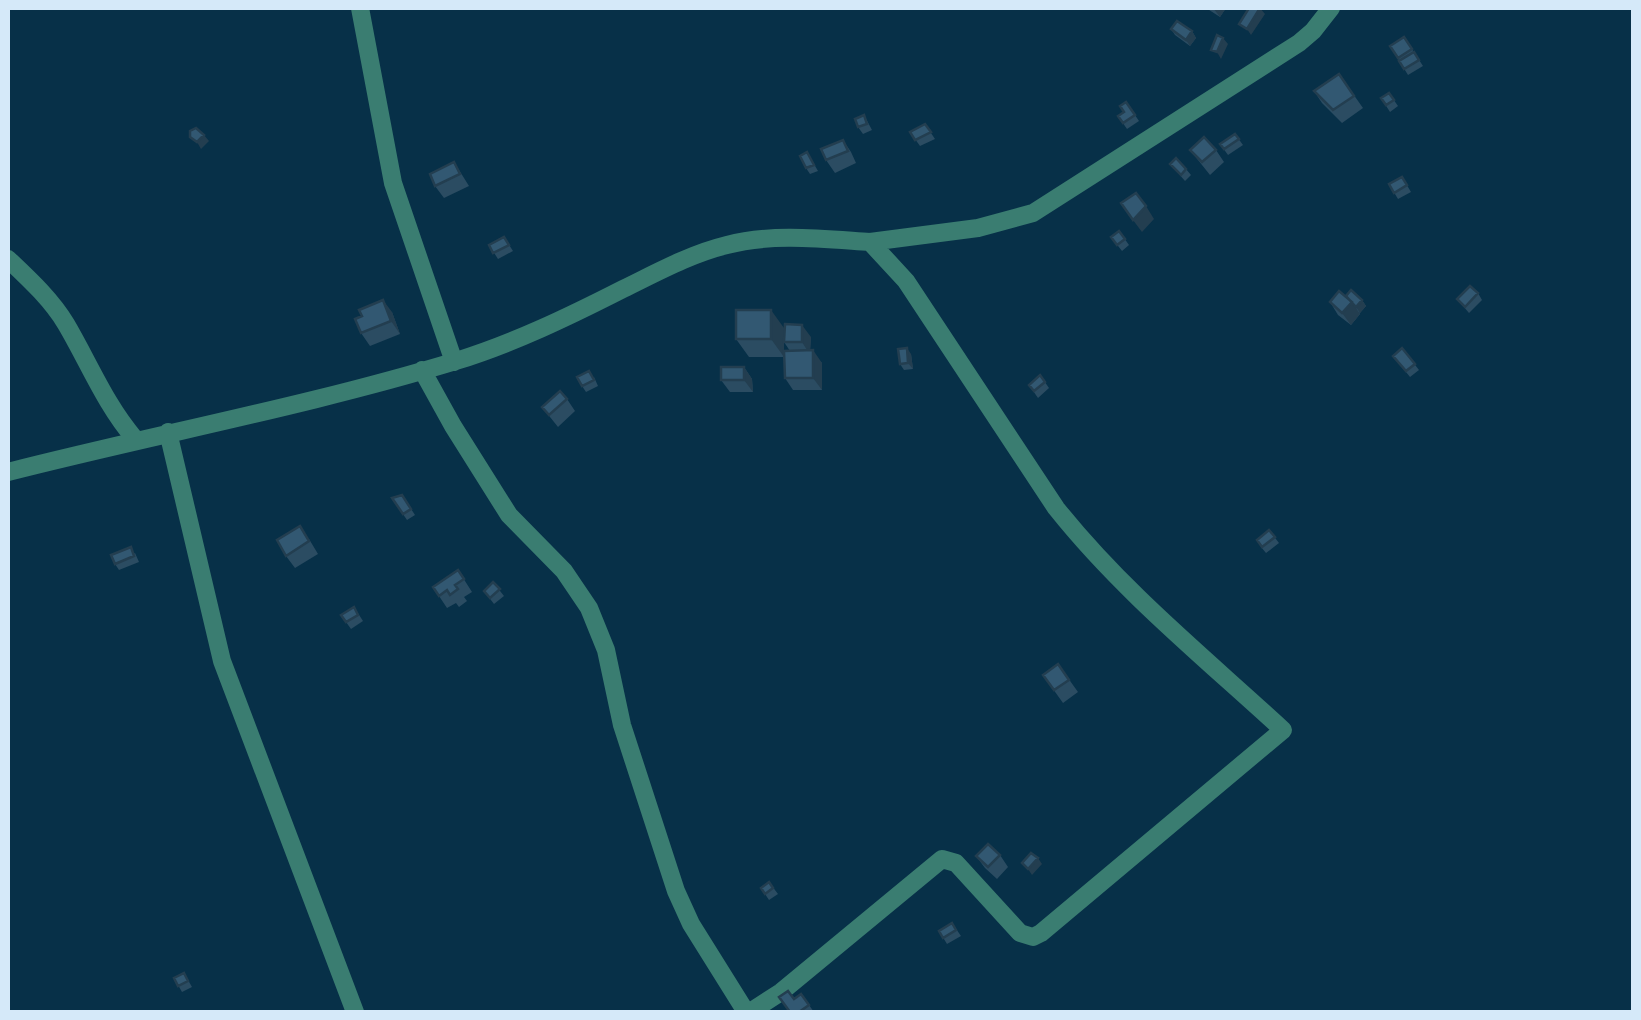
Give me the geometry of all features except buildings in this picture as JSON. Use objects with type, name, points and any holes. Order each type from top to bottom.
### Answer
[{"type":"street","points":[[360,8],[398,201],[454,362]]},
{"type":"street","points":[[8,472],[135,439],[271,411],[454,362],[502,346],[684,258],[728,244],[769,239],[870,242],[978,228],[1033,214],[1298,42],[1313,31],[1331,8]]},
{"type":"street","points":[[422,370],[452,426],[509,515],[564,572],[589,608],[606,650],[622,725],[676,891],[691,924],[748,1012],[782,992],[942,859],[956,863],[1020,934],[1033,936],[1284,730],[1152,610],[1078,536],[906,281],[870,242]]},
{"type":"street","points":[[8,258],[64,321],[109,406],[135,439]]},
{"type":"street","points":[[168,432],[222,661],[354,1012]]}]
